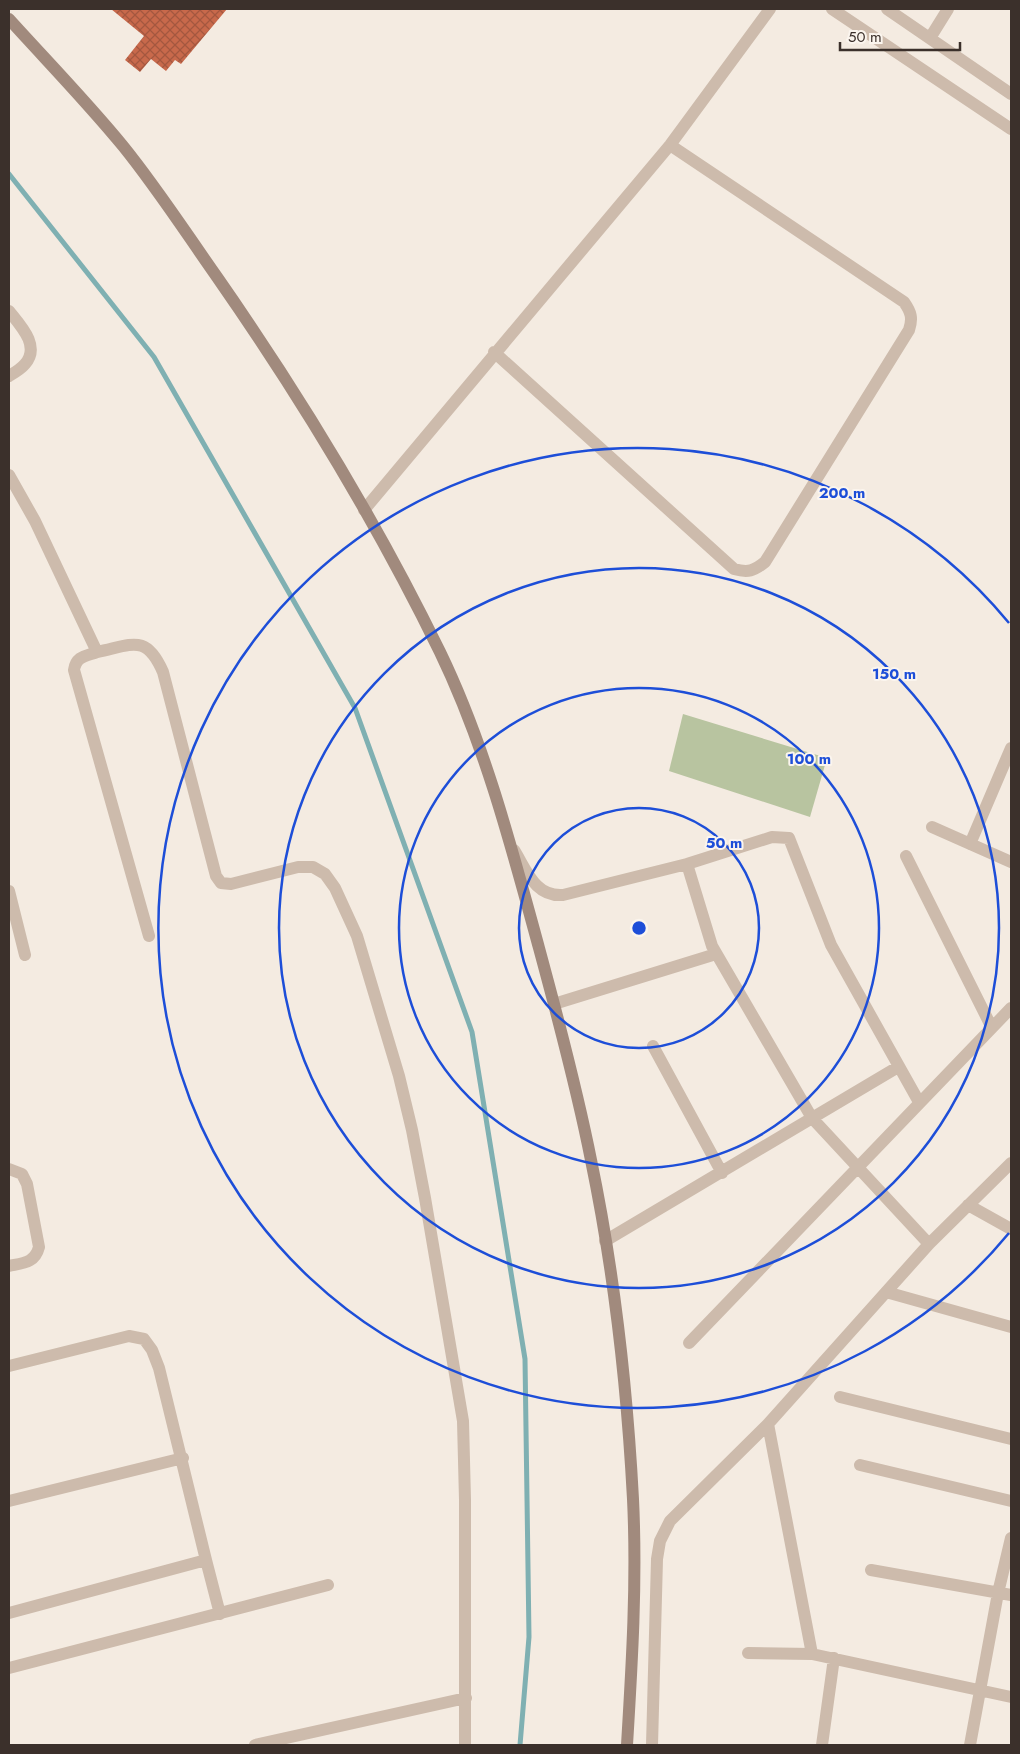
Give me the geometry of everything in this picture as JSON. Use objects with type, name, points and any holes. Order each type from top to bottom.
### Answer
[{"type":"street","points":[[364,510],[494,352],[670,145],[770,9]]},
{"type":"street","points":[[832,9],[1011,129]]},
{"type":"street","points":[[887,9],[1011,94]]},
{"type":"street","points":[[930,38],[948,9]]},
{"type":"street","points":[[9,19],[122,145],[154,187],[293,391],[364,510],[444,662],[477,744],[511,845],[554,1004],[592,1161],[605,1241],[622,1363],[633,1502],[634,1638],[628,1745]]},
{"type":"street","points":[[494,352],[734,569],[745,572],[755,570],[765,562],[909,330],[912,321],[910,311],[904,302],[670,145]]},
{"type":"street","points":[[9,311],[23,327],[29,340],[31,352],[25,364],[9,376]]},
{"type":"street","points":[[9,475],[35,521],[97,652]]},
{"type":"street","points":[[148,936],[74,670],[75,662],[79,658],[97,652],[137,644],[149,648],[156,657],[163,672],[216,876],[221,883],[231,884],[298,867],[313,867],[325,874],[335,888],[357,936],[375,990],[412,1130],[462,1421],[465,1500],[465,1745]]},
{"type":"street","points":[[970,844],[1010,755]]},
{"type":"street","points":[[932,827],[1011,862]]},
{"type":"street","points":[[511,845],[537,886],[543,893],[552,896],[563,895],[687,864],[772,837],[789,838],[830,945],[919,1102]]},
{"type":"street","points":[[906,856],[992,1026]]},
{"type":"street","points":[[687,864],[706,931],[716,954],[812,1118],[928,1244]]},
{"type":"street","points":[[9,891],[24,955]]},
{"type":"street","points":[[554,1004],[716,954]]},
{"type":"street","points":[[689,1343],[1011,1008]]},
{"type":"street","points":[[653,1046],[722,1173]]},
{"type":"street","points":[[605,1241],[898,1067]]},
{"type":"street","points":[[652,1745],[657,1559],[660,1541],[670,1521],[686,1503],[768,1424],[928,1244],[1011,1163]]},
{"type":"street","points":[[9,1169],[22,1174],[27,1184],[39,1247],[37,1256],[28,1262],[9,1266]]},
{"type":"street","points":[[968,1205],[1011,1229]]},
{"type":"street","points":[[886,1292],[1011,1327]]},
{"type":"street","points":[[9,1366],[129,1336],[144,1339],[152,1350],[159,1368],[220,1614]]},
{"type":"street","points":[[840,1397],[1011,1439]]},
{"type":"street","points":[[768,1424],[812,1654]]},
{"type":"street","points":[[9,1501],[182,1458]]},
{"type":"street","points":[[860,1465],[1011,1501]]},
{"type":"street","points":[[970,1745],[998,1593],[1011,1538]]},
{"type":"street","points":[[9,1613],[206,1560]]},
{"type":"street","points":[[870,1570],[1011,1595]]},
{"type":"street","points":[[9,1668],[328,1585]]},
{"type":"street","points":[[748,1653],[812,1654],[1011,1697]]},
{"type":"street","points":[[822,1745],[834,1658]]},
{"type":"street","points":[[255,1745],[466,1698]]},
{"type":"green space","points":[[683,714],[827,758],[810,817],[669,771]]},
{"type":"building","points":[[111,9],[227,9],[181,64],[175,60],[166,71],[151,59],[140,72],[125,60],[144,36]]},
{"type":"waterway","points":[[9,174],[154,357],[355,708],[472,1032],[525,1359],[529,1637],[520,1745]]}]
